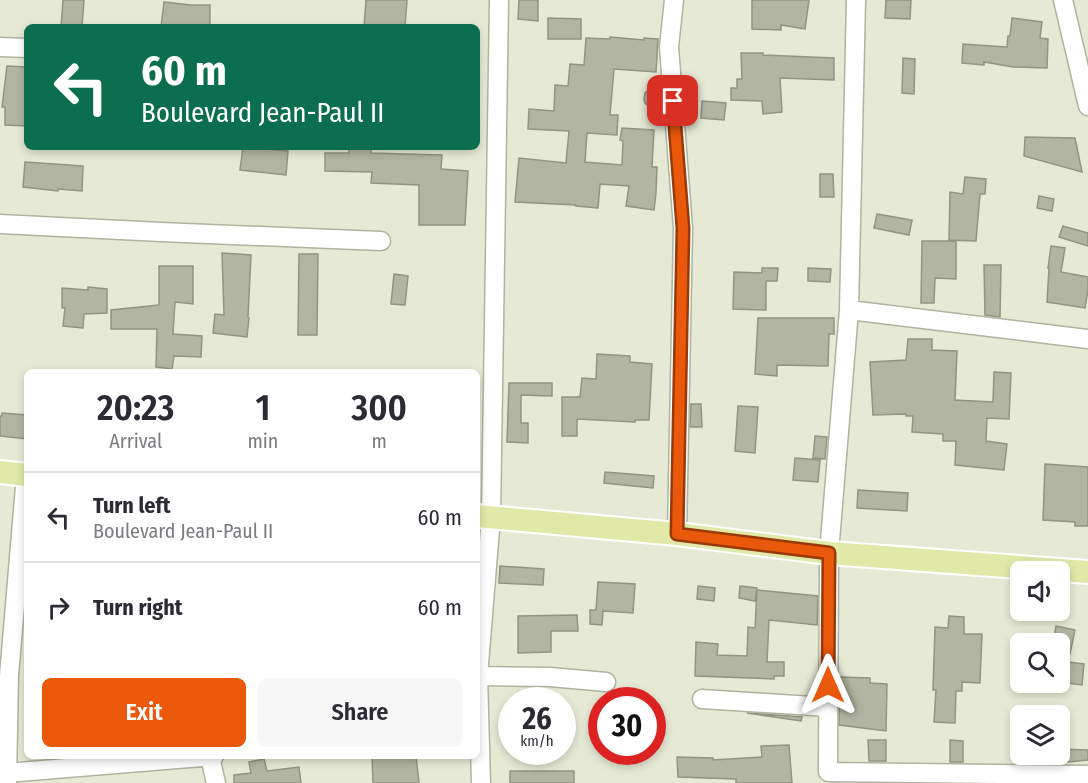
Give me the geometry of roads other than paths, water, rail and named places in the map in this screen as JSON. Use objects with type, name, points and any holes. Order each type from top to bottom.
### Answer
[{"type":"main road","points":[[0,472],[24,475]]},
{"type":"main road","points":[[484,516],[677,534],[829,553],[1088,572]]},
{"type":"street","points":[[480,619],[500,0]]},
{"type":"street","points":[[674,0],[669,47],[683,228],[677,534]]},
{"type":"street","points":[[855,0],[849,310],[829,553],[828,777],[1088,775]]},
{"type":"street","points":[[1063,0],[1088,106]]},
{"type":"street","points":[[0,47],[24,48]]},
{"type":"street","points":[[0,224],[381,241]]},
{"type":"street","points":[[849,310],[1088,339]]},
{"type":"street","points":[[24,500],[6,650],[18,676],[7,778],[184,759]]},
{"type":"street","points":[[480,671],[606,682]]},
{"type":"street","points":[[702,699],[828,707]]},
{"type":"street","points":[[212,759],[216,783]]},
{"type":"street","points":[[480,759],[481,783]]}]
